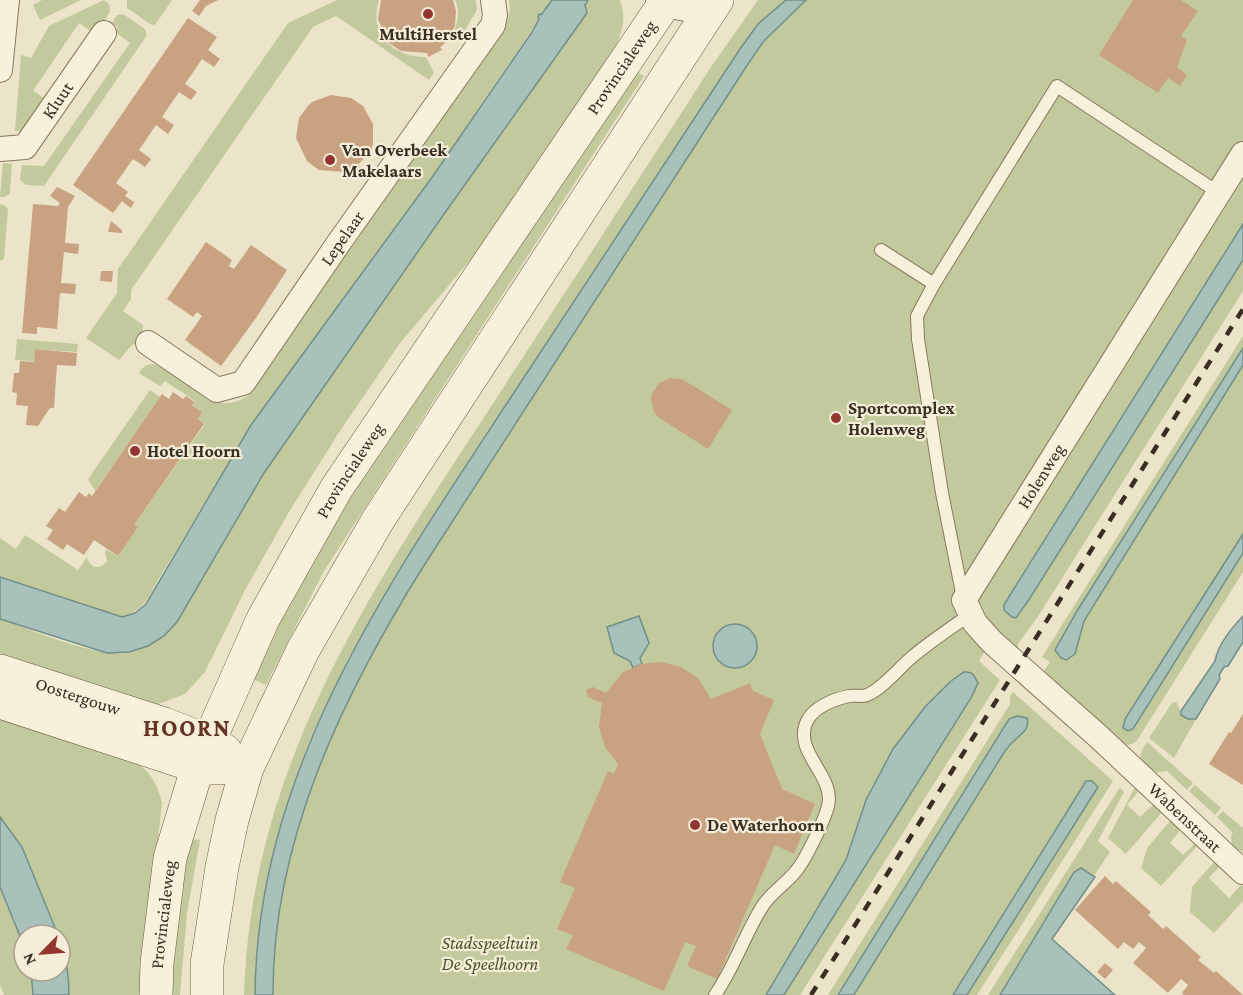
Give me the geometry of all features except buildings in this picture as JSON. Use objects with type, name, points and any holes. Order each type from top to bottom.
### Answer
[{"type":"main road","name":"Provincialeweg","points":[[156,995],[157,963],[170,858],[204,754],[263,619],[336,489],[663,2]]},
{"type":"main road","points":[[207,995],[207,964],[222,867],[232,820],[247,768],[303,650],[378,520],[707,4]]},
{"type":"main road","name":"Oostergouw","points":[[0,671],[164,724],[204,754],[207,768],[247,768]]},
{"type":"main road","name":"Oostergouw","points":[[0,702],[142,750],[204,754]]},
{"type":"street","points":[[0,70],[7,0]]},
{"type":"street","name":"Lepelaar","points":[[148,343],[217,390],[243,383],[493,25],[495,15],[493,0]]},
{"type":"street","points":[[663,2],[707,4]]},
{"type":"street","name":"Kluut","points":[[0,149],[25,147],[104,33]]},
{"type":"street","name":"Holenweg","points":[[967,607],[1243,154]]},
{"type":"street","name":"Wabenstraat","points":[[967,607],[975,623],[992,642],[1128,764],[1243,872]]},
{"type":"lane","points":[[715,995],[764,904],[798,869],[828,805],[829,792],[812,760],[805,739],[804,729],[807,720],[828,703],[848,696],[867,695],[927,645],[967,607],[942,493],[918,339],[917,316],[934,284],[1057,86],[1219,193]]},
{"type":"lane","points":[[881,250],[934,284]]},
{"type":"green space","points":[[42,0],[81,0],[40,20],[33,5]]},
{"type":"green space","points":[[104,0],[109,4],[110,12],[95,34],[79,23],[33,91],[49,101],[27,132],[15,131],[21,55],[31,58],[49,26]]},
{"type":"green space","points":[[127,0],[172,0],[155,25],[127,8]]},
{"type":"green space","points":[[337,0],[379,0],[377,23],[380,33],[394,48],[403,53],[426,57],[434,73],[429,80],[336,16],[313,27],[131,290],[131,299],[123,311],[143,325],[142,336],[138,342],[131,346],[119,360],[86,338],[117,293],[118,269],[288,23]]},
{"type":"green space","points":[[455,0],[476,0],[477,10],[458,42],[453,35],[458,13]]},
{"type":"green space","points":[[509,0],[552,0],[433,176],[251,425],[145,602],[133,612],[122,617],[0,577],[0,538],[16,549],[25,535],[78,570],[87,557],[93,566],[98,567],[104,564],[107,561],[105,552],[107,550],[118,556],[137,527],[134,525],[205,424],[197,419],[202,412],[193,405],[195,401],[165,381],[160,386],[139,373],[141,370],[150,364],[159,366],[214,401],[228,403],[250,394],[507,22],[510,9]]},
{"type":"green space","points":[[588,0],[620,0],[623,23],[620,37],[610,58],[472,258],[400,343],[338,434],[289,512],[245,590],[205,672],[185,694],[156,705],[0,661],[0,619],[84,648],[118,653],[137,650],[149,644],[161,637],[176,623],[263,473],[587,13],[584,5]]},
{"type":"green space","points":[[758,0],[786,0],[776,9],[491,428],[349,657],[309,742],[294,782],[255,965],[255,995],[244,995],[252,909],[270,828],[296,751],[329,676],[367,604],[455,462],[711,67]]},
{"type":"green space","name":"Sportcomplex Holenweg","points":[[806,0],[1243,0],[1243,247],[1009,614],[1012,616],[1030,598],[1243,260],[1243,291],[1037,618],[1018,644],[1018,650],[997,632],[979,661],[1000,680],[800,995],[784,995],[971,698],[978,683],[768,995],[273,995],[276,938],[285,881],[299,826],[340,718],[366,666],[423,567],[746,67],[763,43]]},
{"type":"green space","points":[[123,14],[145,29],[147,35],[44,186],[26,185],[20,180],[22,165],[44,166],[130,43],[115,32],[118,27],[112,23],[117,15]]},
{"type":"green space","points":[[633,69],[644,76],[324,571],[266,685],[246,676],[302,563]]},
{"type":"green space","points":[[3,163],[12,164],[10,194],[0,197]]},
{"type":"green space","points":[[0,204],[8,209],[4,259],[0,261]]},
{"type":"green space","points":[[1243,336],[1243,348],[1077,611],[1055,650],[1075,654],[1084,621],[1243,365],[1243,535],[1125,719],[1133,729],[1243,553],[1243,572],[1138,739],[1134,743],[1124,744],[1043,672],[1050,662],[1042,657]]},
{"type":"green space","points":[[17,339],[78,344],[77,352],[35,349],[34,361],[15,360]]},
{"type":"green space","points":[[150,390],[160,397],[95,491],[88,479]]},
{"type":"green space","points":[[1013,692],[1113,781],[977,995],[967,995],[1098,787],[1093,781],[1086,781],[953,995],[854,995],[984,782],[1012,742],[1028,726],[1028,722],[1022,717],[1009,719],[838,995],[828,995],[1010,704],[1010,696]]},
{"type":"green space","points":[[1176,702],[1184,717],[1196,719],[1174,758],[1149,738],[1172,703]]},
{"type":"green space","points":[[0,715],[134,760],[149,774],[162,803],[141,995],[69,995],[69,983],[72,983],[72,923],[53,923],[22,847],[0,817]]},
{"type":"green space","points":[[1147,742],[1193,783],[1187,790],[1167,771],[1152,773],[1144,765],[1140,756]]},
{"type":"green space","points":[[1195,785],[1221,808],[1215,815],[1189,791]]},
{"type":"green space","points":[[1120,787],[1124,792],[1098,841],[1110,852],[1094,876],[1088,871],[1074,872],[1000,995],[988,995]]},
{"type":"green space","points":[[1135,787],[1138,792],[1127,805],[1140,817],[1153,805],[1162,812],[1126,854],[1108,838]]},
{"type":"green space","points":[[1223,811],[1243,828],[1243,852],[1232,846],[1231,835],[1233,833],[1217,817]]},
{"type":"green space","points":[[1171,820],[1181,829],[1170,843],[1183,855],[1195,843],[1199,844],[1161,886],[1141,868],[1147,848]]},
{"type":"green space","points":[[191,839],[200,840],[187,913],[180,995],[170,995],[178,907]]},
{"type":"green space","points":[[1216,860],[1220,866],[1209,878],[1229,898],[1241,885],[1243,886],[1243,901],[1214,933],[1190,912],[1192,887]]},
{"type":"green space","points":[[0,887],[15,923],[12,923],[12,983],[32,983],[33,995],[4,995],[0,985]]},
{"type":"water","points":[[552,0],[588,0],[585,5],[587,13],[264,473],[177,622],[164,636],[148,646],[129,652],[107,653],[0,619],[0,577],[122,617],[135,613],[146,604],[251,425],[433,176],[532,32],[539,19],[539,14],[541,15]]},
{"type":"water","points":[[786,0],[806,0],[763,42],[746,67],[423,567],[366,666],[340,718],[299,826],[285,881],[276,938],[273,995],[255,995],[262,910],[280,829],[307,750],[341,674],[381,600],[425,528],[740,49],[758,24]]},
{"type":"water","points":[[1243,224],[1243,260],[1030,598],[1016,618],[1012,617],[1004,610],[1004,605]]},
{"type":"water","points":[[1243,348],[1243,365],[1084,621],[1075,654],[1066,660],[1061,658],[1055,650],[1077,611]]},
{"type":"water","points":[[1243,534],[1243,553],[1133,729],[1128,731],[1123,728],[1125,719]]},
{"type":"water","points":[[639,616],[649,643],[640,658],[642,664],[633,668],[630,661],[614,653],[607,627]]},
{"type":"water","points":[[1243,616],[1243,642],[1228,666],[1224,667],[1219,675],[1220,679],[1196,719],[1188,719],[1181,715],[1181,711],[1215,661],[1222,642]]},
{"type":"water","points":[[735,624],[744,625],[751,630],[756,637],[756,655],[751,662],[744,667],[735,668],[726,667],[719,662],[714,655],[713,646],[714,637],[719,630],[726,625]]},
{"type":"water","points":[[964,672],[971,673],[978,683],[971,698],[784,995],[766,995],[846,860],[866,800],[893,749],[925,707],[951,681]]},
{"type":"water","points":[[1017,716],[1027,718],[1026,729],[1003,754],[854,995],[838,995],[1009,719]]},
{"type":"water","points":[[1086,781],[1092,781],[1098,787],[967,995],[953,995]]},
{"type":"water","points":[[0,817],[22,847],[53,923],[15,923],[0,887]]},
{"type":"water","points":[[1081,868],[1095,877],[1052,939],[1115,995],[1000,995],[1074,872]]},
{"type":"water","points":[[32,983],[69,983],[69,995],[33,995]]},
{"type":"railway","points":[[811,995],[1243,309]]},
{"type":"place","name":"MultiHerstel","points":[[428,14]]},
{"type":"place","name":"Van Overbeek Makelaars","points":[[330,160]]},
{"type":"place","name":"Sportcomplex Holenweg","points":[[836,418]]},
{"type":"place","name":"Hotel Hoorn","points":[[135,451]]},
{"type":"place","name":"De Waterhoorn","points":[[695,825]]},
{"type":"district","name":"HOORN","points":[[187,728]]},
{"type":"park label","name":"Stadsspeeltuin De Speelhoorn","points":[[490,953]]}]
